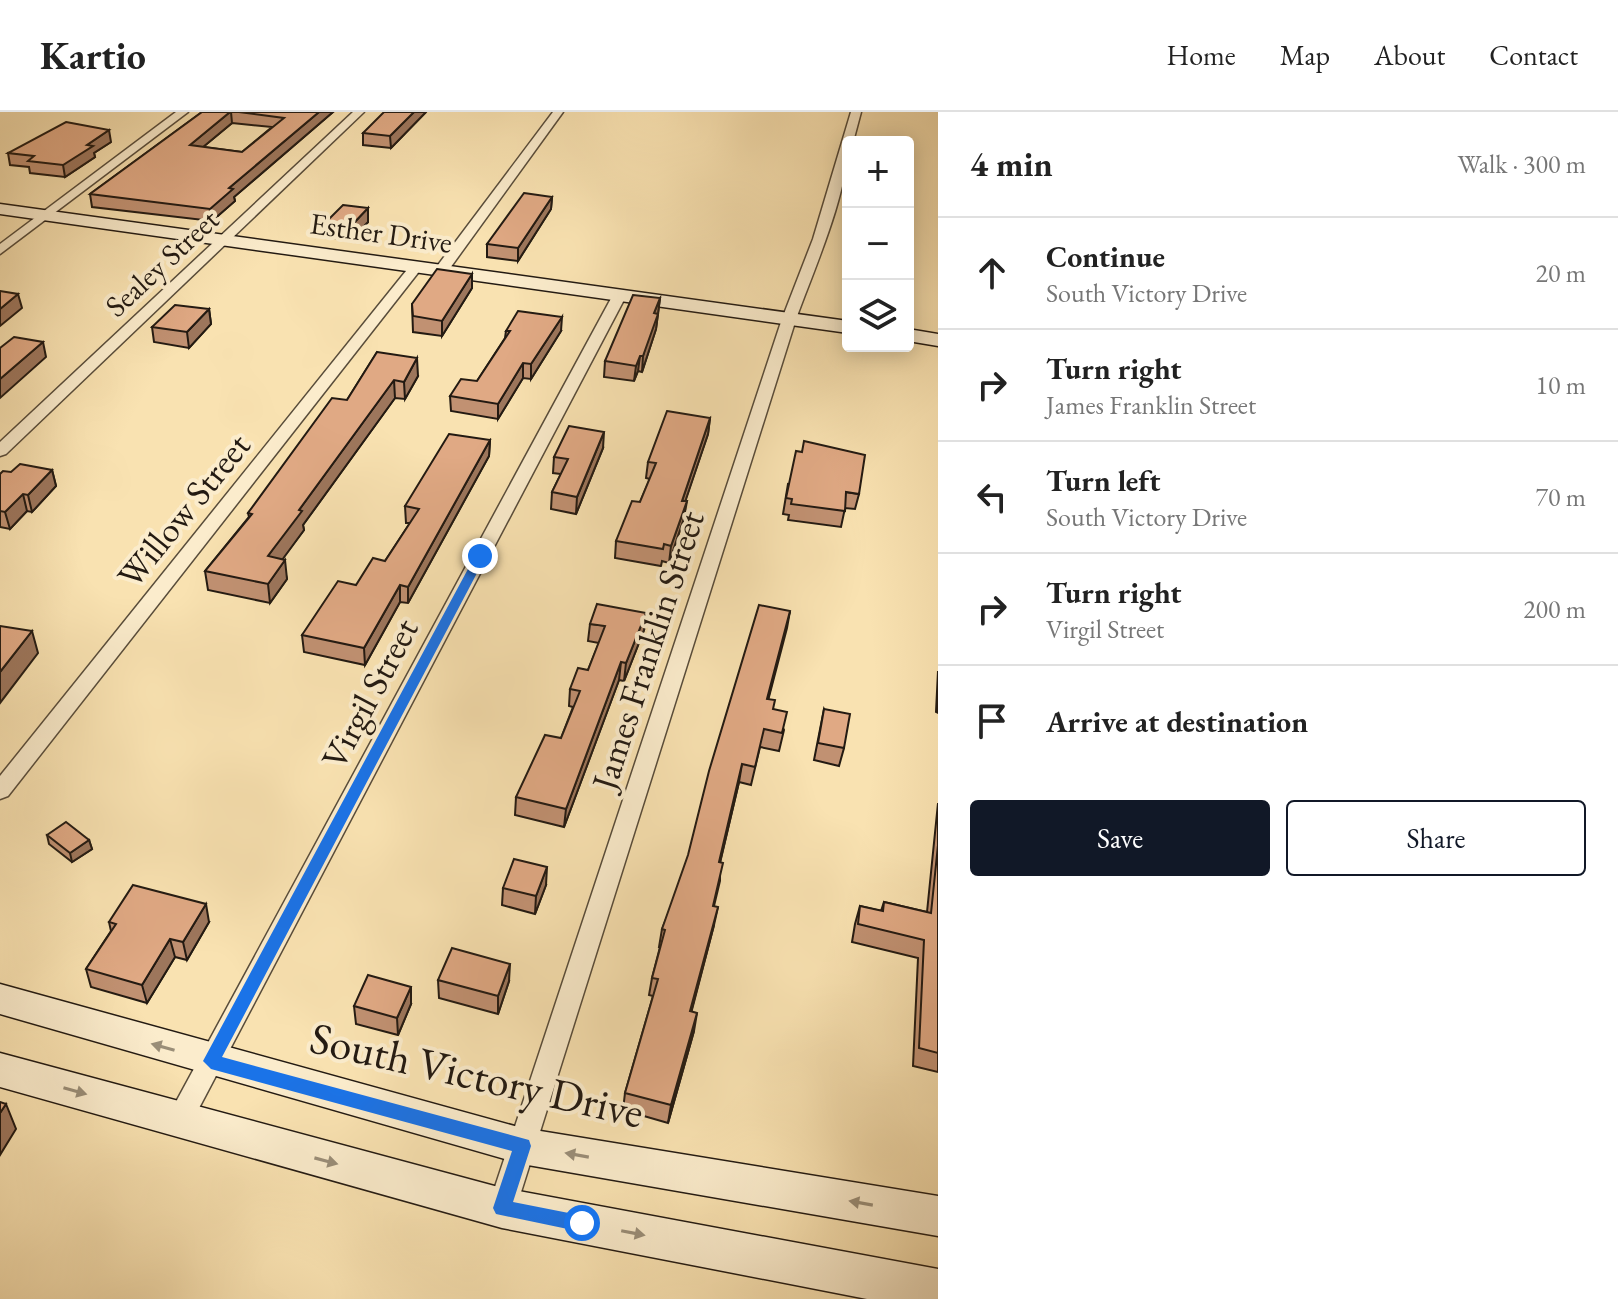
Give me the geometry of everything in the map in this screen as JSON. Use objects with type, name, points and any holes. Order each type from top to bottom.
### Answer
[{"type":"main road","name":"Esther Drive","points":[[0,209],[842,326]]},
{"type":"main road","points":[[914,336],[938,340]]},
{"type":"main road","name":"South Victory Drive","points":[[0,999],[211,1061],[522,1146],[938,1216]]},
{"type":"main road","points":[[0,1070],[502,1208],[938,1291]]},
{"type":"street","points":[[0,250],[183,112]]},
{"type":"street","name":"Sealey Street","points":[[0,451],[359,112]]},
{"type":"street","points":[[440,272],[558,112]]},
{"type":"street","name":"James Franklin Street","points":[[502,1208],[789,319],[819,239],[856,112]]},
{"type":"street","name":"Willow Street","points":[[0,791],[415,269]]},
{"type":"street","name":"Virgil Street","points":[[179,1121],[619,296]]},
{"type":"building","points":[[202,112],[230,112],[190,145],[242,152],[284,118],[239,112],[319,112],[229,188],[233,189],[210,209],[90,194]]},
{"type":"building","points":[[384,112],[414,112],[390,136],[363,133]]},
{"type":"building","points":[[66,122],[109,130],[87,145],[93,146],[63,165],[28,161],[34,156],[8,153]]},
{"type":"building","points":[[524,193],[552,197],[518,248],[487,244]]},
{"type":"building","points":[[343,205],[368,208],[351,226],[325,223]]},
{"type":"building","points":[[437,269],[472,274],[442,321],[413,316],[412,304]]},
{"type":"building","points":[[0,291],[18,294],[0,309]]},
{"type":"building","points":[[633,295],[660,298],[654,313],[658,314],[643,356],[640,356],[636,366],[605,361]]},
{"type":"building","points":[[175,305],[209,309],[187,332],[152,327]]},
{"type":"building","points":[[518,311],[562,317],[531,364],[523,363],[498,404],[450,396],[461,379],[477,381],[510,331],[506,331]]},
{"type":"building","points":[[14,337],[43,342],[0,379],[0,348]]},
{"type":"building","points":[[377,352],[417,358],[404,382],[394,380],[268,556],[285,560],[268,584],[205,571],[252,514],[248,513],[332,398],[347,400]]},
{"type":"building","points":[[667,411],[710,418],[682,501],[687,501],[671,546],[664,544],[663,549],[616,541],[632,501],[640,502],[656,463],[648,462]]},
{"type":"building","points":[[569,426],[604,432],[577,497],[552,492],[568,459],[554,457]]},
{"type":"building","points":[[449,434],[490,440],[408,587],[400,585],[364,648],[302,635],[338,581],[356,585],[373,558],[385,561],[419,509],[405,506]]},
{"type":"building","points":[[804,441],[865,455],[859,494],[846,492],[845,511],[791,504],[792,499],[786,498],[796,451],[802,452]]},
{"type":"building","points":[[20,464],[52,470],[28,495],[23,494],[5,512],[0,511],[0,474],[3,471],[11,472]]},
{"type":"building","points":[[597,604],[646,613],[626,663],[621,662],[566,809],[516,797],[545,735],[561,738],[580,691],[570,689],[578,668],[588,670],[605,626],[590,624]]},
{"type":"building","points":[[759,605],[790,611],[767,699],[775,700],[773,709],[787,712],[782,733],[764,729],[755,767],[742,764],[719,862],[723,863],[713,906],[718,907],[690,1011],[697,1013],[671,1105],[625,1093],[658,979],[652,978],[665,930],[662,929],[688,855],[709,771]]},
{"type":"building","points":[[0,626],[32,631],[0,672]]},
{"type":"building","points":[[824,709],[850,714],[844,748],[818,743]]},
{"type":"building","points":[[66,822],[89,840],[70,853],[47,835]]},
{"type":"building","points":[[938,845],[938,1053],[919,1048],[924,940],[858,924],[860,906],[883,911],[884,902],[931,913]]},
{"type":"building","points":[[514,859],[547,867],[536,896],[503,888]]},
{"type":"building","points":[[133,885],[206,904],[183,942],[170,939],[142,985],[86,969],[116,924],[109,922]]},
{"type":"building","points":[[452,948],[510,964],[498,996],[438,980]]},
{"type":"building","points":[[368,975],[411,987],[397,1018],[354,1006]]},
{"type":"route","points":[[480,556],[211,1061],[522,1146],[502,1208],[582,1223]]}]
